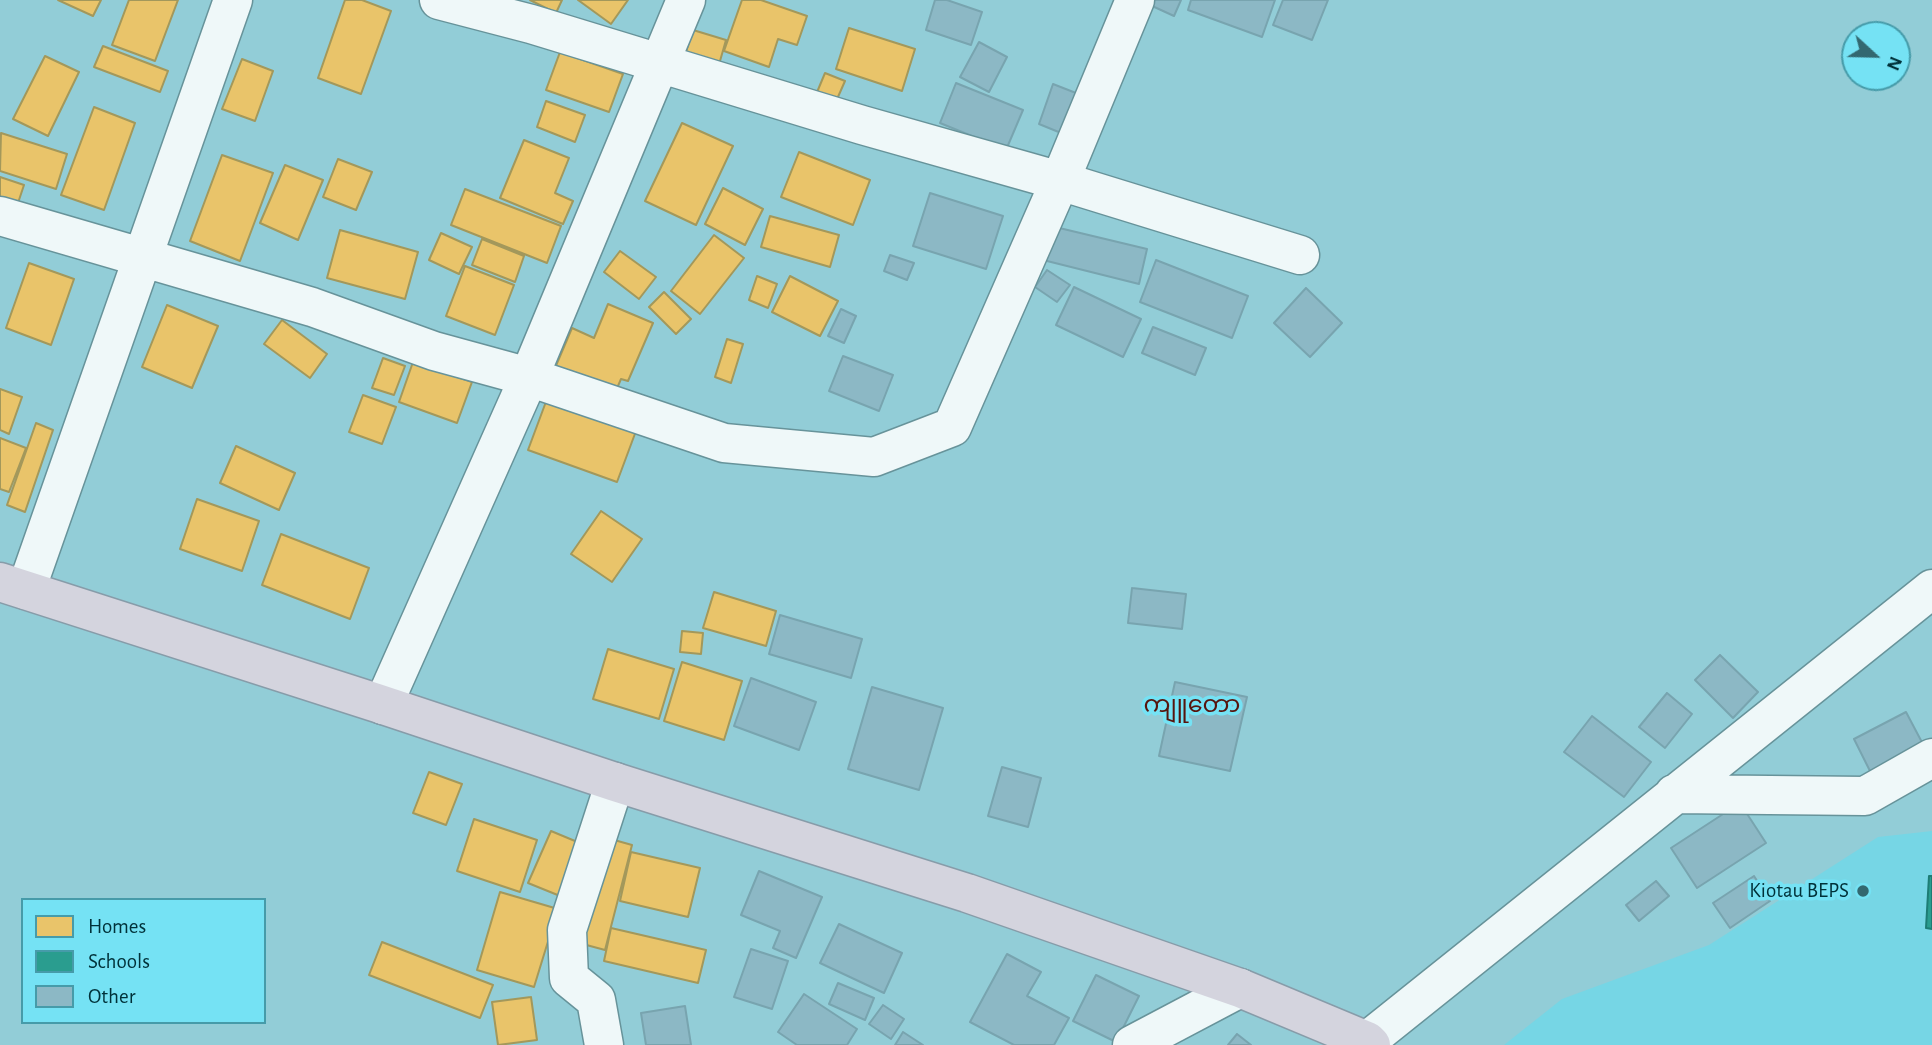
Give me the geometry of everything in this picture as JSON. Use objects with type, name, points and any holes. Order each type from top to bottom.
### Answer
[{"type":"highway","points":[[13,586],[615,782],[967,893],[1240,988],[1369,1043]]},
{"type":"street","points":[[13,586],[143,257],[233,0]]},
{"type":"street","points":[[439,0],[660,62],[1300,255]]},
{"type":"street","points":[[390,707],[686,0]]},
{"type":"street","points":[[0,216],[312,307],[434,351],[528,376],[723,443],[874,457],[952,427],[1060,181],[1135,0]]},
{"type":"street","points":[[1369,1043],[1674,794],[1932,589]]},
{"type":"street","points":[[1674,794],[1865,796],[1932,758]]},
{"type":"street","points":[[604,1045],[596,1000],[569,978],[567,930],[615,782]]},
{"type":"street","points":[[1132,1045],[1240,988]]},
{"type":"shaded area","name":"Kiotau BEPS","points":[[1932,831],[1932,1045],[1504,1045],[1562,999],[1709,945],[1878,837]]},
{"type":"building: Homes","points":[[58,0],[101,0],[93,16]]},
{"type":"building: Homes","points":[[129,0],[178,0],[155,61],[112,45]]},
{"type":"building: Homes","points":[[345,0],[362,0],[391,11],[361,94],[318,78]]},
{"type":"building: Homes","points":[[530,0],[562,0],[556,13]]},
{"type":"building: Homes","points":[[578,0],[628,0],[611,24]]},
{"type":"building: Homes","points":[[742,0],[761,0],[807,16],[797,45],[778,39],[769,67],[724,51]]},
{"type":"building: Homes","points":[[849,28],[915,49],[902,91],[836,69]]},
{"type":"building: Homes","points":[[693,30],[726,40],[718,68],[684,58]]},
{"type":"building: Homes","points":[[103,46],[168,71],[160,92],[94,67]]},
{"type":"building: Homes","points":[[560,52],[623,74],[609,112],[546,90]]},
{"type":"building: Homes","points":[[45,56],[79,72],[48,136],[13,119]]},
{"type":"building: Homes","points":[[242,59],[273,71],[255,121],[222,109]]},
{"type":"building: Homes","points":[[825,73],[845,81],[834,106],[815,97]]},
{"type":"building: Homes","points":[[546,101],[585,115],[575,142],[537,127]]},
{"type":"building: Homes","points":[[94,107],[135,123],[104,210],[61,195]]},
{"type":"building: Homes","points":[[682,123],[733,146],[696,225],[645,201]]},
{"type":"building: Homes","points":[[1,133],[67,154],[56,189],[0,171]]},
{"type":"building: Homes","points":[[524,140],[569,158],[555,193],[573,201],[563,224],[500,198]]},
{"type":"building: Homes","points":[[799,152],[870,180],[853,225],[781,197]]},
{"type":"building: Homes","points":[[222,155],[273,173],[240,261],[190,241]]},
{"type":"building: Homes","points":[[338,159],[372,172],[356,210],[323,197]]},
{"type":"building: Homes","points":[[285,165],[323,180],[298,240],[260,223]]},
{"type":"building: Homes","points":[[0,177],[24,185],[17,206],[0,200]]},
{"type":"building: Homes","points":[[723,188],[763,209],[745,245],[705,224]]},
{"type":"building: Homes","points":[[465,189],[561,226],[547,263],[451,225]]},
{"type":"building: Homes","points":[[770,216],[839,235],[830,267],[761,247]]},
{"type":"building: Homes","points":[[340,230],[418,252],[405,299],[327,278]]},
{"type":"building: Homes","points":[[441,233],[472,247],[459,274],[429,260]]},
{"type":"building: Homes","points":[[714,235],[744,258],[700,314],[671,291]]},
{"type":"building: Homes","points":[[482,239],[524,256],[515,282],[472,265]]},
{"type":"building: Homes","points":[[620,251],[656,277],[639,299],[604,272]]},
{"type":"building: Homes","points":[[29,263],[74,279],[51,345],[6,328]]},
{"type":"building: Homes","points":[[465,266],[514,285],[495,335],[446,316]]},
{"type":"building: Homes","points":[[757,276],[777,284],[768,308],[749,300]]},
{"type":"building: Homes","points":[[790,276],[838,301],[820,336],[772,312]]},
{"type":"building: Homes","points":[[664,292],[691,319],[676,334],[649,307]]},
{"type":"building: Homes","points":[[608,304],[653,323],[628,381],[621,379],[615,393],[555,368],[572,328],[594,338]]},
{"type":"building: Homes","points":[[167,305],[218,326],[192,388],[142,367]]},
{"type":"building: Homes","points":[[282,320],[327,354],[310,378],[264,344]]},
{"type":"building: Homes","points":[[727,339],[743,344],[731,383],[715,377]]},
{"type":"building: Homes","points":[[383,358],[405,366],[394,395],[372,388]]},
{"type":"building: Homes","points":[[413,362],[472,382],[457,423],[399,402]]},
{"type":"building: Homes","points":[[0,389],[22,397],[9,434],[0,430]]},
{"type":"building: Homes","points":[[363,395],[396,407],[382,444],[349,432]]},
{"type":"building: Homes","points":[[547,399],[636,431],[617,482],[528,450]]},
{"type":"building: Homes","points":[[36,423],[53,430],[25,512],[7,505]]},
{"type":"building: Homes","points":[[0,438],[26,448],[9,492],[0,489]]},
{"type":"building: Homes","points":[[236,446],[295,473],[279,510],[220,483]]},
{"type":"building: Homes","points":[[197,499],[259,521],[242,571],[180,549]]},
{"type":"building: Homes","points":[[601,511],[642,539],[612,582],[571,554]]},
{"type":"building: Homes","points":[[281,534],[369,568],[350,619],[262,585]]},
{"type":"building: Homes","points":[[714,592],[776,611],[766,646],[703,628]]},
{"type":"building: Homes","points":[[682,631],[703,633],[701,654],[680,652]]},
{"type":"building: Homes","points":[[608,649],[674,669],[659,719],[593,699]]},
{"type":"building: Homes","points":[[682,662],[742,681],[724,740],[664,721]]},
{"type":"building: Homes","points":[[429,772],[462,784],[446,825],[413,813]]},
{"type":"building: Homes","points":[[474,819],[537,840],[520,892],[457,871]]},
{"type":"building: Homes","points":[[551,831],[587,846],[565,898],[528,883]]},
{"type":"building: Homes","points":[[607,838],[632,845],[605,950],[579,943]]},
{"type":"building: Homes","points":[[631,852],[700,868],[688,917],[620,901]]},
{"type":"building: Homes","points":[[500,892],[558,909],[534,987],[477,970]]},
{"type":"building: Homes","points":[[611,928],[706,950],[698,983],[604,961]]},
{"type":"building: Homes","points":[[382,942],[493,985],[480,1018],[369,975]]},
{"type":"building: Homes","points":[[531,997],[537,1040],[498,1045],[492,1002]]},
{"type":"building: Schools","points":[[1929,876],[1932,876],[1932,929],[1926,928]]},
{"type":"building: Other","points":[[935,0],[947,0],[982,12],[971,45],[926,30]]},
{"type":"building: Other","points":[[1153,0],[1181,0],[1174,16],[1150,5]]},
{"type":"building: Other","points":[[1191,0],[1275,0],[1262,37],[1188,10]]},
{"type":"building: Other","points":[[1283,0],[1328,0],[1312,40],[1273,25]]},
{"type":"building: Other","points":[[979,42],[1007,57],[989,92],[960,77]]},
{"type":"building: Other","points":[[956,83],[1023,110],[1006,150],[940,123]]},
{"type":"building: Other","points":[[1053,84],[1081,95],[1066,135],[1039,124]]},
{"type":"building: Other","points":[[930,193],[1003,216],[986,269],[913,246]]},
{"type":"building: Other","points":[[1051,226],[1147,249],[1139,284],[1043,260]]},
{"type":"building: Other","points":[[890,255],[914,263],[907,280],[884,271]]},
{"type":"building: Other","points":[[1156,260],[1248,296],[1232,338],[1140,302]]},
{"type":"building: Other","points":[[1047,270],[1070,285],[1057,302],[1035,287]]},
{"type":"building: Other","points":[[1074,287],[1141,319],[1123,357],[1056,325]]},
{"type":"building: Other","points":[[1306,288],[1342,323],[1310,357],[1274,323]]},
{"type":"building: Other","points":[[841,309],[856,316],[844,343],[828,336]]},
{"type":"building: Other","points":[[1153,327],[1206,348],[1195,375],[1142,353]]},
{"type":"building: Other","points":[[843,356],[893,375],[879,411],[829,391]]},
{"type":"building: Other","points":[[1132,588],[1186,594],[1182,629],[1128,623]]},
{"type":"building: Other","points":[[780,615],[862,639],[851,678],[769,654]]},
{"type":"building: Other","points":[[1720,655],[1758,692],[1733,718],[1695,680]]},
{"type":"building: Other","points":[[751,678],[816,702],[799,750],[734,726]]},
{"type":"building: Other","points":[[1175,682],[1247,697],[1230,771],[1159,756]]},
{"type":"building: Other","points":[[872,687],[943,708],[919,790],[848,769]]},
{"type":"building: Other","points":[[1667,693],[1692,714],[1665,748],[1639,727]]},
{"type":"building: Other","points":[[1906,712],[1925,748],[1872,775],[1854,739]]},
{"type":"building: Other","points":[[1592,716],[1651,762],[1624,797],[1564,752]]},
{"type":"building: Other","points":[[1002,767],[1041,778],[1028,827],[988,816]]},
{"type":"building: Other","points":[[1740,803],[1766,843],[1697,888],[1671,848]]},
{"type":"building: Other","points":[[759,871],[822,897],[796,958],[773,948],[780,931],[741,915]]},
{"type":"building: Other","points":[[1754,876],[1770,901],[1730,928],[1713,903]]},
{"type":"building: Other","points":[[1656,881],[1669,896],[1639,921],[1626,905]]},
{"type":"building: Other","points":[[839,924],[902,953],[884,993],[820,963]]},
{"type":"building: Other","points":[[751,949],[788,961],[772,1009],[734,997]]},
{"type":"building: Other","points":[[1007,954],[1041,972],[1027,996],[1069,1018],[1054,1045],[1014,1045],[970,1022]]},
{"type":"building: Other","points":[[1096,975],[1139,996],[1116,1042],[1073,1021]]},
{"type":"building: Other","points":[[838,983],[874,998],[865,1020],[829,1004]]},
{"type":"building: Other","points":[[804,994],[857,1029],[847,1045],[797,1045],[778,1032]]},
{"type":"building: Other","points":[[883,1005],[904,1019],[891,1039],[869,1024]]},
{"type":"building: Other","points":[[685,1006],[691,1045],[646,1045],[641,1013]]},
{"type":"building: Other","points":[[903,1032],[923,1045],[895,1045]]},
{"type":"building: Other","points":[[1237,1034],[1251,1045],[1228,1045]]},
{"type":"place","name":"Kiotau BEPS","points":[[1863,891]]},
{"type":"district","name":"ကျူတော","points":[[1192,705]]}]
